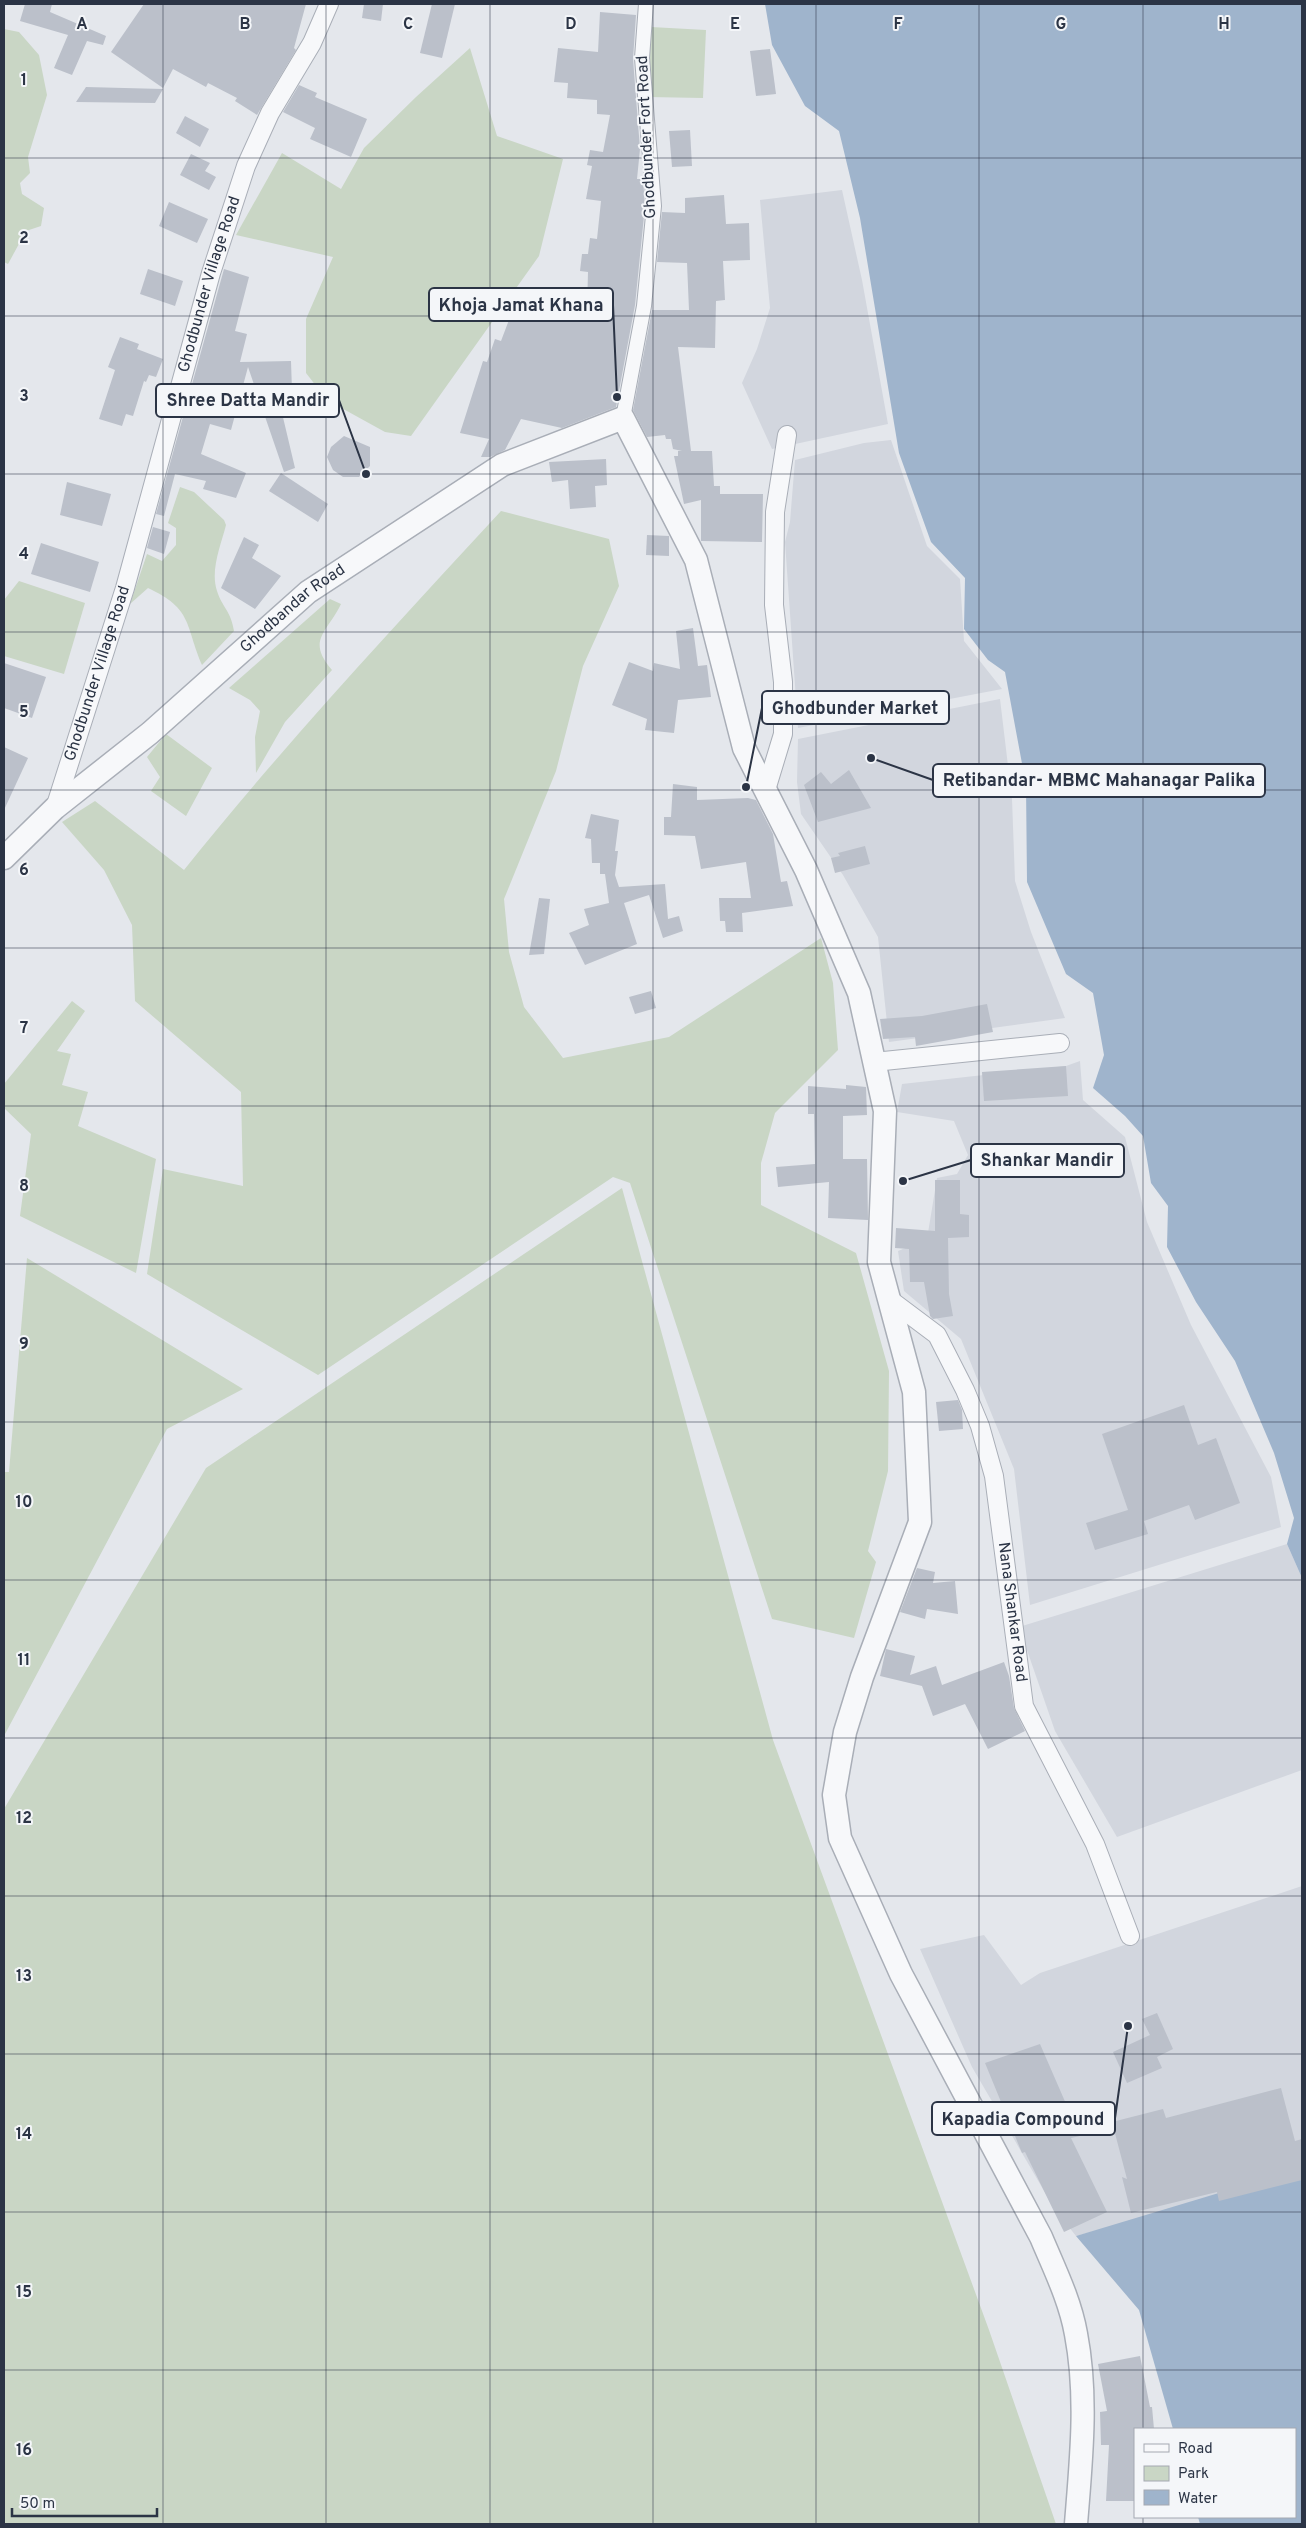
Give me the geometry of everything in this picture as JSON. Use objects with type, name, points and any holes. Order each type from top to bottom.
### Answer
[{"type":"street","name":"Ghodbunder Village Road","points":[[55,808],[125,588],[208,282],[246,166],[270,113],[312,43],[329,4]]},
{"type":"street","name":"Ghodbunder Fort Road","points":[[623,418],[644,306],[654,206],[642,58],[646,4]]},
{"type":"street","name":"Ghodbandar Road","points":[[4,858],[55,808],[150,733],[308,592],[502,465],[623,418]]},
{"type":"street","points":[[623,418],[696,560],[744,748],[806,870],[859,994],[885,1111],[879,1262],[914,1392],[920,1522],[862,1677],[845,1732],[834,1795],[840,1838],[901,1974],[1041,2237],[1060,2281],[1076,2333],[1084,2411],[1076,2524]]},
{"type":"street","points":[[766,790],[783,734],[782,682],[774,605],[775,512],[787,435]]},
{"type":"street","points":[[874,1062],[1060,1043]]},
{"type":"street","name":"Nana Shankar Road","points":[[889,1299],[936,1335],[966,1390],[980,1426],[994,1476],[1024,1706],[1094,1844],[1130,1936]]},
{"type":"shaded area","points":[[842,190],[862,280],[888,424],[772,449],[742,383],[757,349],[770,308],[760,200]]},
{"type":"shaded area","points":[[891,440],[927,546],[960,579],[964,641],[1002,689],[798,728],[785,542],[790,522],[795,460],[864,443]]},
{"type":"shaded area","points":[[1000,699],[1012,799],[1015,881],[1031,932],[1065,1018],[889,1042],[878,937],[843,875],[801,814],[797,782],[798,739]]},
{"type":"shaded area","points":[[1080,1061],[1083,1100],[1125,1137],[1147,1222],[1191,1325],[1271,1477],[1281,1527],[1030,1605],[1014,1469],[961,1339],[904,1291],[898,1251],[927,1239],[937,1178],[957,1174],[968,1155],[954,1121],[897,1112],[902,1084],[1066,1066]]},
{"type":"shaded area","points":[[1287,1544],[1302,1578],[1302,1770],[1117,1837],[1055,1731],[1019,1627]]},
{"type":"shaded area","points":[[1302,1886],[1302,2169],[1234,2193],[1076,2236],[1054,2208],[972,2067],[920,1949],[984,1935],[1021,1985],[1040,1973]]},
{"type":"green space","points":[[651,27],[706,30],[703,98],[648,97]]},
{"type":"green space","points":[[4,29],[19,32],[39,55],[47,95],[28,157],[30,173],[20,183],[22,194],[44,208],[41,226],[26,231],[8,264],[4,262]]},
{"type":"green space","points":[[470,48],[497,136],[563,159],[539,256],[411,436],[385,432],[327,400],[306,373],[306,319],[333,257],[236,235],[282,153],[341,189],[364,148]]},
{"type":"green space","points":[[180,487],[194,492],[224,520],[226,525],[215,566],[215,583],[219,596],[231,619],[234,631],[202,665],[186,619],[173,603],[148,588],[130,604],[147,554],[162,561],[176,545],[176,528],[168,523]]},
{"type":"green space","points":[[501,511],[609,539],[619,586],[583,666],[556,771],[504,899],[509,952],[524,1007],[563,1058],[669,1037],[821,938],[833,983],[838,1050],[775,1113],[761,1163],[761,1205],[856,1253],[889,1371],[888,1471],[868,1551],[876,1562],[854,1638],[772,1619],[630,1183],[613,1177],[318,1375],[147,1274],[163,1169],[243,1186],[241,1092],[135,1001],[132,925],[104,870],[62,822],[95,801],[184,870],[300,732]]},
{"type":"green space","points":[[19,581],[85,603],[64,674],[4,656],[4,600]]},
{"type":"green space","points":[[330,599],[341,604],[325,630],[320,644],[320,651],[332,670],[285,722],[256,773],[255,737],[260,711],[250,700],[229,688]]},
{"type":"green space","points":[[166,734],[212,768],[186,816],[151,791],[160,777],[147,757]]},
{"type":"green space","points":[[72,1001],[85,1011],[57,1051],[71,1054],[62,1085],[88,1092],[78,1126],[156,1159],[136,1273],[20,1216],[31,1134],[4,1108],[4,1084]]},
{"type":"green space","points":[[622,1188],[773,1740],[989,2330],[1056,2524],[4,2524],[4,1809],[206,1468]]},
{"type":"green space","points":[[27,1258],[243,1389],[167,1429],[4,1736],[4,1472],[9,1472]]},
{"type":"water","points":[[765,4],[1302,4],[1302,1578],[1287,1544],[1294,1518],[1274,1453],[1235,1361],[1196,1302],[1167,1247],[1168,1206],[1151,1183],[1143,1136],[1125,1116],[1093,1088],[1104,1055],[1093,993],[1066,974],[1027,882],[1026,785],[1005,672],[988,660],[964,629],[965,578],[931,542],[899,453],[860,218],[839,131],[805,106],[772,45]]},
{"type":"water","points":[[1302,2168],[1302,2524],[1200,2524],[1198,2518],[1296,2518],[1296,2428],[1173,2428],[1139,2310],[1076,2236]]},
{"type":"building","points":[[25,4],[52,4],[50,12],[106,36],[103,45],[87,41],[72,75],[54,68],[68,35],[20,21]]},
{"type":"building","points":[[144,4],[306,4],[294,48],[296,50],[257,115],[235,101],[237,98],[208,83],[206,87],[173,69],[163,88],[111,52]]},
{"type":"building","points":[[364,4],[383,4],[381,21],[362,18]]},
{"type":"building","points":[[432,4],[455,4],[442,58],[420,53]]},
{"type":"building","points":[[600,12],[636,15],[633,59],[640,149],[637,179],[643,179],[645,206],[635,305],[616,407],[562,428],[521,419],[505,450],[490,457],[481,457],[489,439],[460,433],[483,361],[487,362],[495,339],[501,341],[518,296],[544,307],[546,302],[552,305],[556,296],[587,310],[588,272],[580,271],[582,254],[588,254],[590,238],[597,239],[601,201],[586,199],[592,166],[587,165],[590,150],[603,152],[610,115],[597,114],[597,100],[567,98],[568,83],[554,82],[558,48],[598,52]]},
{"type":"building","points":[[770,49],[776,94],[756,96],[750,51]]},
{"type":"building","points":[[299,85],[317,93],[315,97],[367,119],[351,157],[310,139],[315,128],[283,112]]},
{"type":"building","points":[[86,87],[163,89],[155,103],[76,102]]},
{"type":"building","points":[[185,116],[209,129],[200,147],[176,133]]},
{"type":"building","points":[[690,130],[692,166],[672,167],[669,131]]},
{"type":"building","points":[[191,154],[210,163],[205,171],[216,177],[209,190],[180,175]]},
{"type":"building","points":[[724,195],[726,224],[749,223],[750,260],[723,261],[725,300],[716,301],[715,348],[678,347],[691,451],[712,451],[714,486],[720,486],[720,494],[763,494],[762,542],[701,541],[701,500],[684,504],[674,456],[678,456],[678,451],[682,451],[673,449],[671,439],[666,439],[665,435],[647,437],[633,410],[652,310],[689,310],[687,263],[657,262],[662,212],[685,213],[685,198]]},
{"type":"building","points":[[169,202],[208,219],[197,243],[159,226]]},
{"type":"building","points":[[148,269],[183,281],[175,306],[140,294]]},
{"type":"building","points":[[224,269],[249,277],[235,331],[247,334],[240,362],[291,361],[292,391],[277,392],[295,468],[284,472],[248,367],[231,430],[210,424],[201,454],[246,473],[236,498],[203,489],[206,481],[175,474],[164,516],[156,514]]},
{"type":"building","points":[[120,337],[139,344],[137,349],[163,359],[156,377],[149,375],[146,382],[144,381],[133,416],[126,414],[122,426],[99,419],[115,370],[108,367]]},
{"type":"building","points":[[344,436],[370,447],[370,466],[359,477],[343,477],[333,470],[327,457],[331,447]]},
{"type":"building","points":[[606,459],[607,485],[595,486],[596,507],[570,509],[568,480],[552,482],[549,462]]},
{"type":"building","points":[[281,473],[328,504],[318,522],[269,491]]},
{"type":"building","points":[[67,482],[111,494],[102,526],[60,515]]},
{"type":"building","points":[[153,527],[170,532],[164,554],[147,548]]},
{"type":"building","points":[[647,535],[669,536],[669,556],[646,555]]},
{"type":"building","points":[[244,537],[259,545],[252,558],[281,576],[255,609],[221,588]]},
{"type":"building","points":[[41,543],[99,562],[90,592],[31,574]]},
{"type":"building","points":[[693,628],[698,666],[707,665],[711,697],[678,700],[674,733],[645,730],[647,719],[612,705],[629,662],[653,671],[654,663],[680,669],[676,631]]},
{"type":"building","points":[[4,663],[46,677],[32,718],[4,708]]},
{"type":"building","points":[[4,747],[28,758],[4,810]]},
{"type":"building","points":[[849,770],[871,808],[818,822],[804,785],[821,772],[831,784]]},
{"type":"building","points":[[673,784],[697,787],[697,800],[748,798],[756,800],[773,834],[781,882],[787,881],[793,906],[742,913],[743,932],[726,932],[725,921],[720,921],[719,898],[751,898],[746,862],[701,869],[695,836],[664,835],[664,817],[671,817]]},
{"type":"building","points":[[591,814],[619,820],[615,851],[618,851],[615,875],[619,887],[665,884],[668,919],[679,916],[683,931],[663,938],[649,895],[624,903],[637,944],[585,965],[569,933],[589,925],[584,909],[609,903],[605,874],[600,874],[600,863],[592,863],[591,839],[585,838]]},
{"type":"building","points":[[865,846],[870,864],[835,873],[831,858],[840,856],[838,853]]},
{"type":"building","points":[[539,898],[550,899],[544,954],[529,955]]},
{"type":"building","points":[[651,991],[656,1008],[635,1014],[629,997]]},
{"type":"building","points":[[987,1004],[993,1032],[916,1046],[915,1037],[883,1039],[880,1019],[922,1016]]},
{"type":"building","points":[[1066,1066],[1068,1096],[984,1101],[982,1072]]},
{"type":"building","points":[[846,1085],[866,1087],[867,1115],[843,1116],[843,1159],[867,1159],[868,1220],[828,1218],[829,1182],[778,1187],[776,1167],[815,1164],[814,1114],[808,1114],[808,1086],[846,1089]]},
{"type":"building","points":[[935,1180],[960,1180],[960,1214],[969,1215],[969,1237],[948,1238],[949,1294],[953,1316],[933,1319],[930,1316],[924,1282],[910,1282],[909,1249],[895,1248],[896,1228],[935,1231]]},
{"type":"building","points":[[958,1400],[962,1410],[963,1429],[939,1431],[936,1402]]},
{"type":"building","points":[[1184,1405],[1198,1445],[1216,1438],[1240,1503],[1195,1520],[1189,1505],[1144,1521],[1148,1534],[1095,1550],[1086,1523],[1128,1510],[1102,1434]]},
{"type":"building","points":[[917,1568],[935,1572],[933,1583],[955,1581],[958,1614],[927,1609],[925,1619],[900,1612]]},
{"type":"building","points":[[886,1649],[915,1656],[910,1675],[936,1666],[942,1685],[1004,1662],[1009,1676],[1014,1708],[1025,1731],[988,1749],[965,1704],[933,1716],[922,1686],[880,1676]]},
{"type":"building","points":[[1157,2013],[1173,2049],[1157,2057],[1162,2068],[1127,2083],[1113,2052],[1150,2035],[1142,2019]]},
{"type":"building","points":[[1040,2044],[1080,2136],[1071,2138],[1107,2212],[1064,2232],[1025,2152],[1022,2153],[985,2063]]},
{"type":"building","points":[[1281,2088],[1295,2141],[1302,2139],[1302,2180],[1219,2201],[1217,2192],[1131,2213],[1122,2177],[1127,2179],[1112,2122],[1163,2109],[1166,2118]]},
{"type":"building","points":[[1140,2356],[1150,2407],[1152,2407],[1154,2428],[1134,2428],[1134,2501],[1106,2501],[1109,2445],[1101,2445],[1100,2412],[1107,2411],[1098,2364]]},
{"type":"place","name":"Khoja Jamat Khana","points":[[617,397]]},
{"type":"place","name":"Shree Datta Mandir","points":[[366,474]]},
{"type":"place","name":"Retibandar- MBMC Mahanagar Palika","points":[[871,758]]},
{"type":"place","name":"Ghodbunder Market","points":[[746,787]]},
{"type":"place","name":"Shankar Mandir","points":[[903,1181]]},
{"type":"place","name":"Kapadia Compound","points":[[1128,2026]]}]
